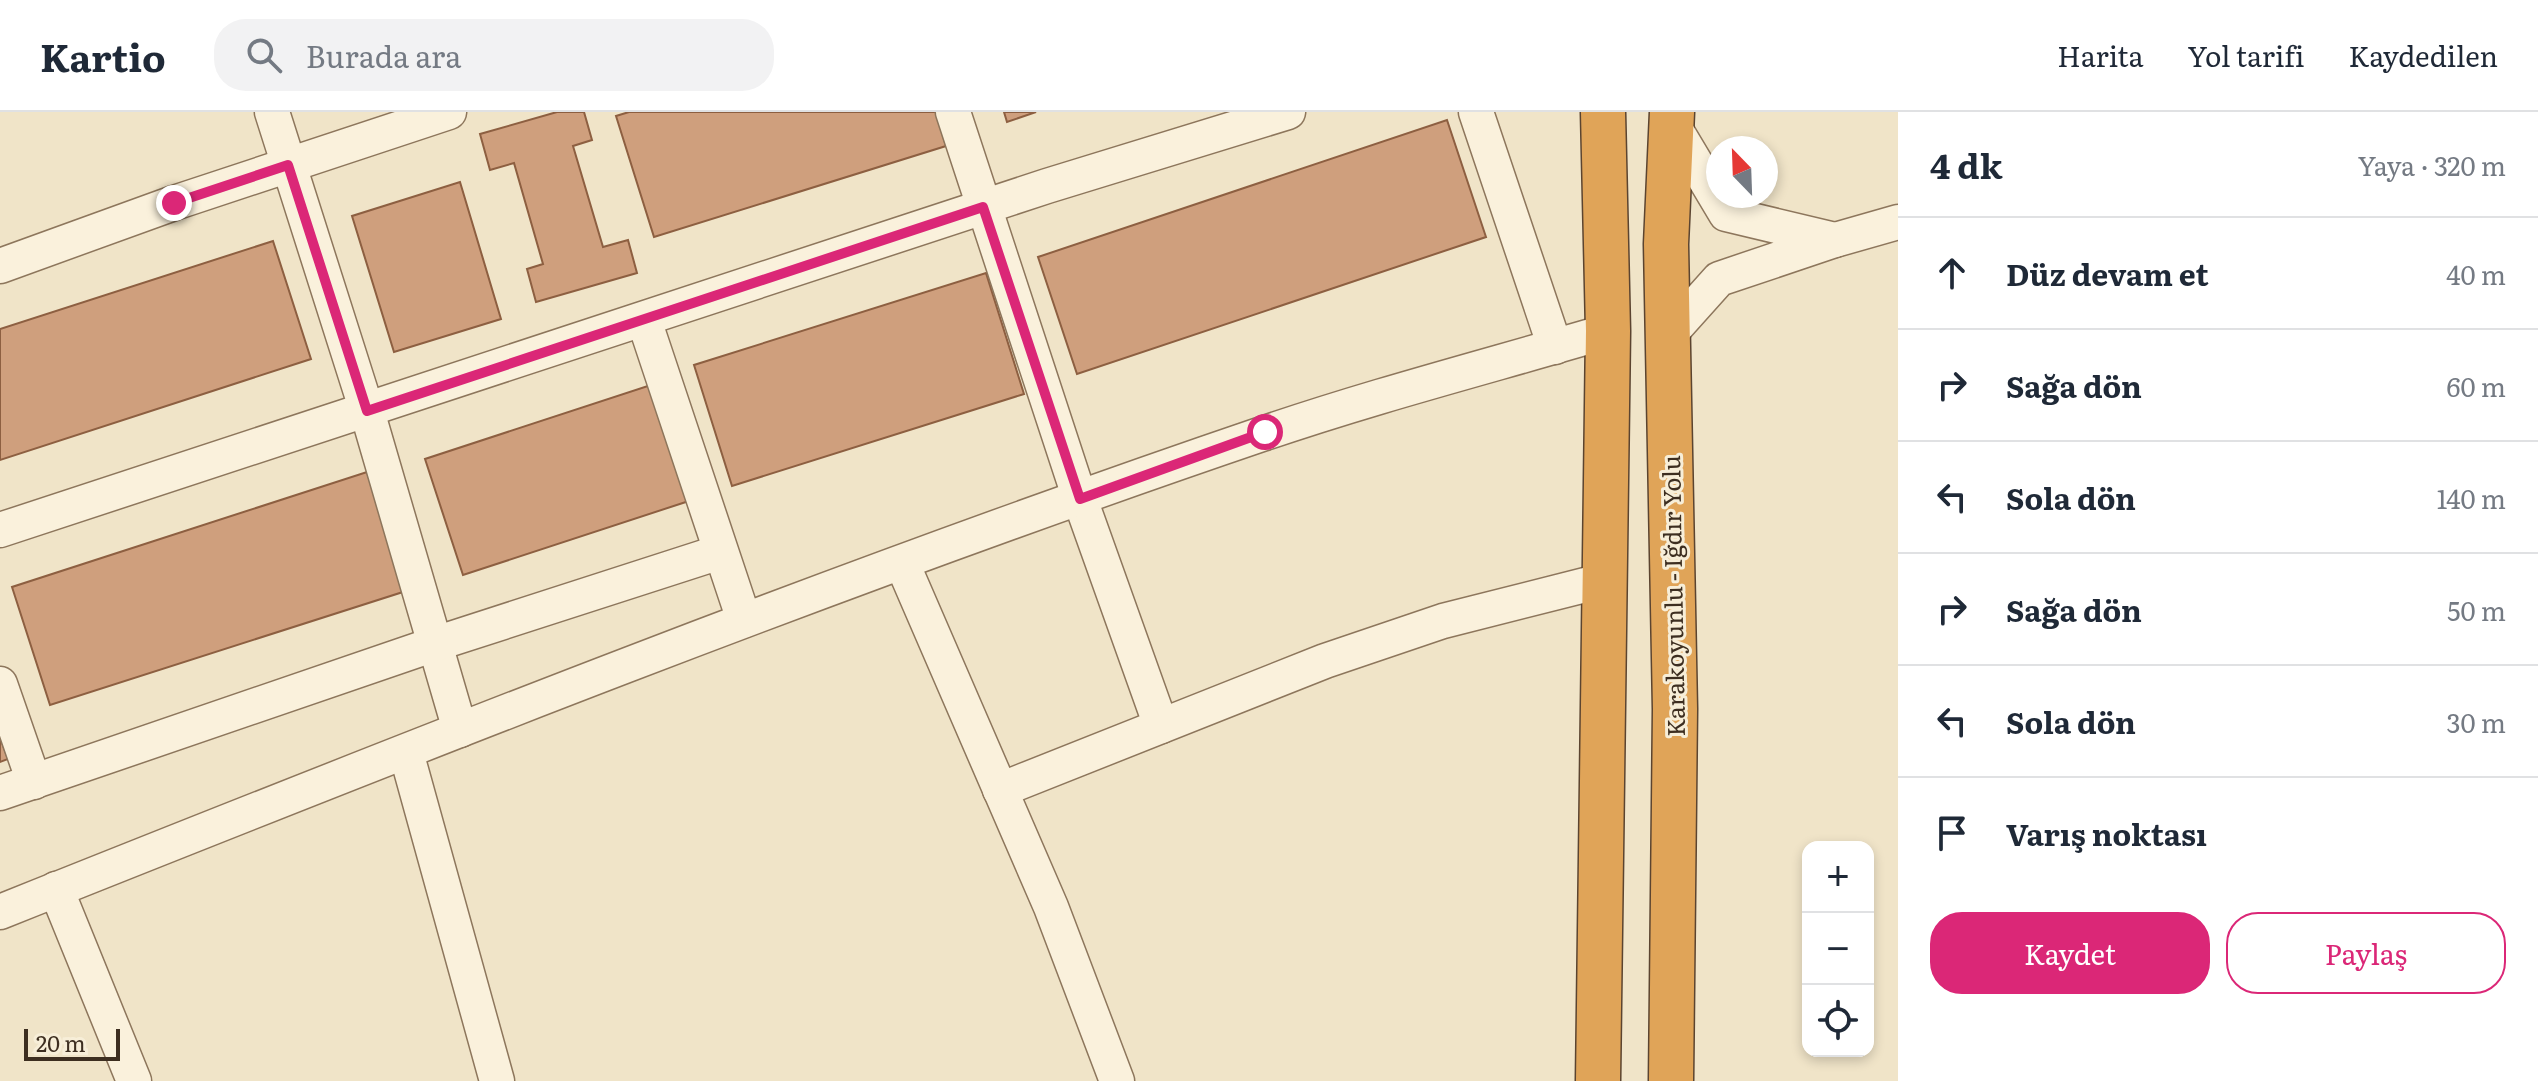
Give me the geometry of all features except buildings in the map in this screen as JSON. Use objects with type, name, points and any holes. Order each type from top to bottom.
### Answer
[{"type":"highway","points":[[1598,1081],[1608,331],[1603,112]]},
{"type":"highway","name":"Karakoyunlu - Iğdır Yolu","points":[[1671,117],[1666,244],[1675,709],[1671,1081]]},
{"type":"street","points":[[272,112],[367,411],[460,730]]},
{"type":"street","points":[[0,266],[449,112]]},
{"type":"street","points":[[953,112],[1080,499],[1161,726]]},
{"type":"street","points":[[0,530],[983,207],[1288,112]]},
{"type":"street","points":[[1476,112],[1555,347]]},
{"type":"street","points":[[1671,117],[1726,214],[1835,240]]},
{"type":"street","points":[[1667,337],[1719,279],[1898,222]]},
{"type":"street","points":[[644,320],[744,620]]},
{"type":"street","points":[[0,912],[744,620],[1265,432],[1608,331]]},
{"type":"street","points":[[0,793],[435,644],[720,552]]},
{"type":"street","points":[[902,563],[1051,907],[1117,1081]]},
{"type":"street","points":[[1000,790],[1325,661],[1443,621],[1605,580]]},
{"type":"street","points":[[0,684],[34,782]]},
{"type":"street","points":[[406,752],[497,1081]]},
{"type":"street","points":[[56,889],[134,1081]]},
{"type":"route","points":[[174,203],[288,165],[367,411],[983,207],[1080,499],[1265,432]]}]
